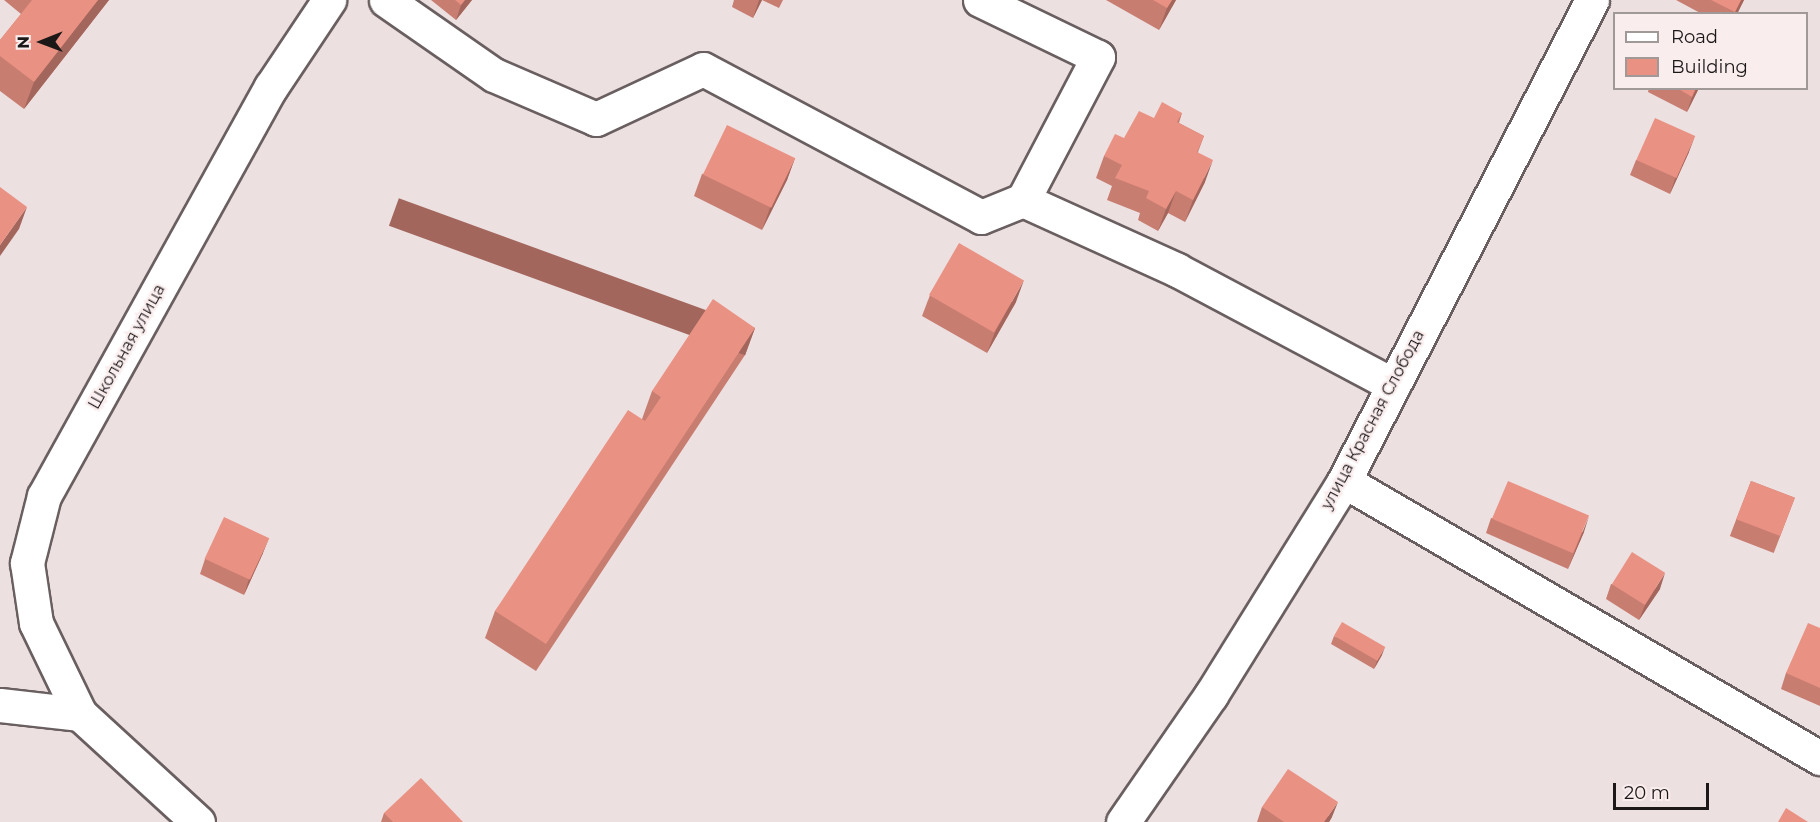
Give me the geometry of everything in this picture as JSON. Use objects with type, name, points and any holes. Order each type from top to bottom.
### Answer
[{"type":"street","name":"Школьная улица","points":[[80,714],[36,623],[27,562],[44,496],[271,87],[329,0]]},
{"type":"street","points":[[386,0],[494,75],[596,119],[703,69],[981,217],[1023,200],[1098,57],[980,0]]},
{"type":"street","name":"улица Красная Слобода","points":[[1123,822],[1211,695],[1344,481],[1592,0]]},
{"type":"street","points":[[1023,200],[1177,270],[1393,386]]},
{"type":"street","points":[[1344,481],[1820,758]]},
{"type":"street","points":[[0,705],[80,714],[198,822]]},
{"type":"building","points":[[32,0],[98,0],[34,82],[0,56],[0,40]]},
{"type":"building","points":[[455,0],[465,0],[461,5]]},
{"type":"building","points":[[1153,0],[1172,0],[1167,8]]},
{"type":"building","points":[[1711,0],[1741,0],[1735,12]]},
{"type":"building","points":[[1680,90],[1695,90],[1692,97]]},
{"type":"building","points":[[1162,102],[1182,113],[1177,122],[1204,136],[1197,152],[1213,160],[1193,200],[1176,191],[1166,209],[1146,198],[1149,191],[1115,178],[1122,165],[1104,156],[1115,134],[1124,138],[1139,111],[1154,118]]},
{"type":"building","points":[[1655,118],[1695,136],[1676,178],[1636,160]]},
{"type":"building","points":[[727,125],[795,158],[771,208],[703,174]]},
{"type":"building","points":[[0,187],[27,207],[0,245]]},
{"type":"building","points":[[959,243],[1024,280],[994,332],[929,295]]},
{"type":"building","points":[[713,299],[755,328],[546,644],[495,611],[628,410],[645,421],[661,397],[652,391]]},
{"type":"building","points":[[1508,481],[1589,515],[1573,553],[1492,519]]},
{"type":"building","points":[[1751,481],[1795,498],[1780,536],[1736,519]]},
{"type":"building","points":[[224,517],[269,538],[250,580],[205,559]]},
{"type":"building","points":[[1632,552],[1665,573],[1645,605],[1612,584]]},
{"type":"building","points":[[1342,622],[1385,647],[1377,661],[1334,636]]},
{"type":"building","points":[[1808,623],[1820,628],[1820,688],[1786,673]]},
{"type":"building","points":[[1288,769],[1338,802],[1324,822],[1284,822],[1262,807]]},
{"type":"building","points":[[421,778],[463,822],[393,822],[384,813]]},
{"type":"building","points":[[1786,808],[1808,822],[1778,822]]}]
